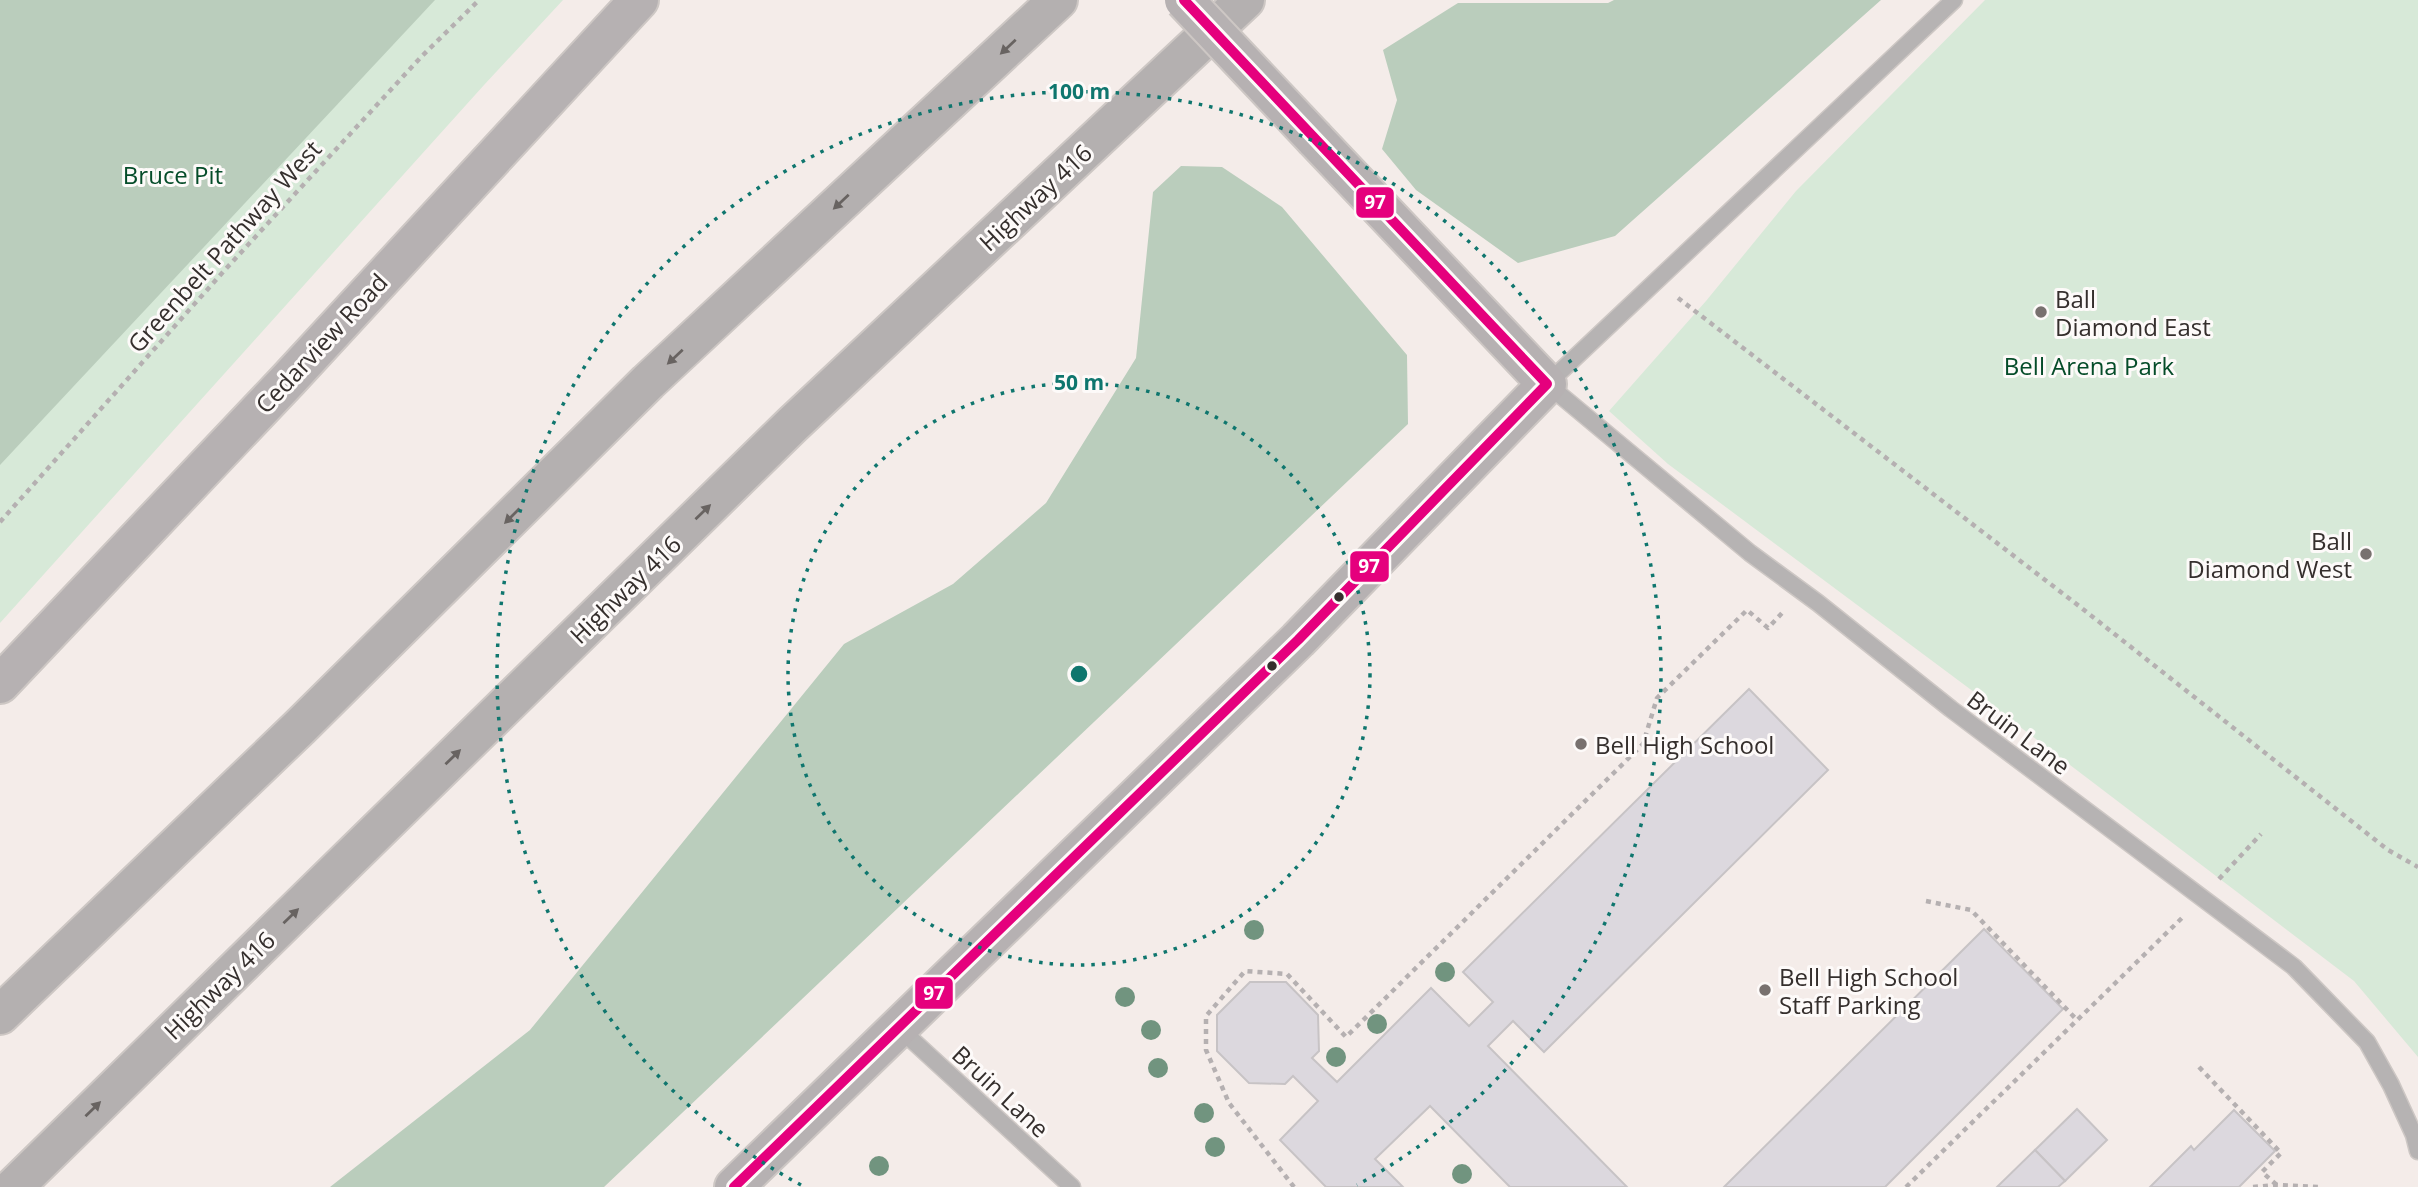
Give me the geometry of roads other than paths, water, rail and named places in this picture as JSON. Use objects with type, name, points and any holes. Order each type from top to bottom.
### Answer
[{"type":"highway","points":[[0,1015],[300,727],[648,382],[1058,0]]},
{"type":"highway","name":"Highway 416","points":[[14,1187],[792,425],[1245,0]]},
{"type":"street","name":"Cedarview Road","points":[[0,684],[289,379],[639,0]]},
{"type":"street","points":[[733,1187],[1298,640],[1547,384],[1184,0]]},
{"type":"lane","points":[[1547,384],[1955,0]]},
{"type":"lane","name":"Bruin Lane","points":[[1547,384],[1750,553],[1951,709],[2294,967],[2367,1042],[2391,1085],[2414,1135],[2418,1151]]},
{"type":"lane","name":"Bruin Lane","points":[[899,1028],[1072,1187]]},
{"type":"place","name":"Ball Diamond East","points":[[2041,312]]},
{"type":"place","name":"Ball Diamond West","points":[[2366,554]]},
{"type":"place","name":"Bell High School","points":[[1581,744]]},
{"type":"place","name":"Bell High School Staff Parking","points":[[1765,990]]},
{"type":"park label","name":"Bruce Pit","points":[[173,174]]},
{"type":"park label","name":"Bell Arena Park","points":[[2089,365]]}]
